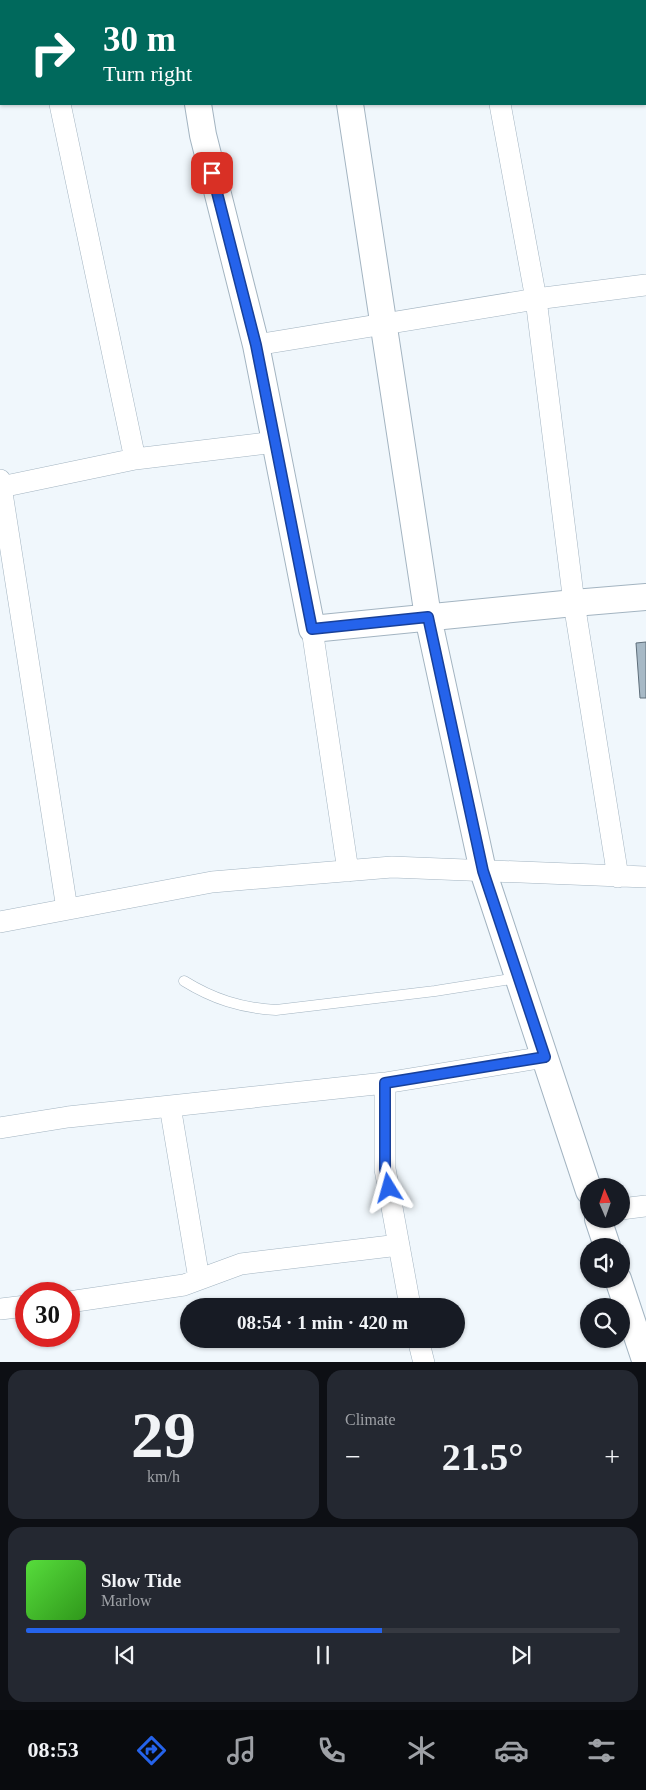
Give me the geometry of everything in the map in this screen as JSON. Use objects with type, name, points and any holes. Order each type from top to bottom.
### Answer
[{"type":"street","points":[[60,105],[135,459]]},
{"type":"street","points":[[198,105],[203,135],[256,345],[312,629],[348,870]]},
{"type":"street","points":[[350,105],[428,617],[483,871],[585,1178]]},
{"type":"street","points":[[500,105],[536,299],[574,602],[618,877]]},
{"type":"street","points":[[256,345],[536,299],[646,285]]},
{"type":"street","points":[[67,909],[5,545],[1,483],[135,459],[275,442]]},
{"type":"street","points":[[312,629],[574,602],[646,597]]},
{"type":"street","points":[[0,922],[212,882],[348,870],[392,867],[646,877]]},
{"type":"street","points":[[0,1128],[170,1106],[385,1083],[545,1057]]},
{"type":"street","points":[[385,1083],[385,1169],[409,1298]]},
{"type":"street","points":[[170,1106],[199,1279]]},
{"type":"street","points":[[630,1207],[646,1206]]},
{"type":"street","points":[[80,1300],[184,1285],[241,1264],[399,1245]]},
{"type":"street","points":[[621,1288],[646,1362]]},
{"type":"street","points":[[0,1309],[15,1307]]},
{"type":"street","points":[[420,1348],[424,1362]]},
{"type":"lane","points":[[184,981],[200,991],[234,1005],[276,1010],[435,991],[518,978]]},
{"type":"building","points":[[646,642],[646,698],[640,698],[636,643]]},
{"type":"route","points":[[212,173],[256,345],[312,629],[428,617],[483,871],[545,1057],[385,1083],[385,1169],[389,1188]]}]
